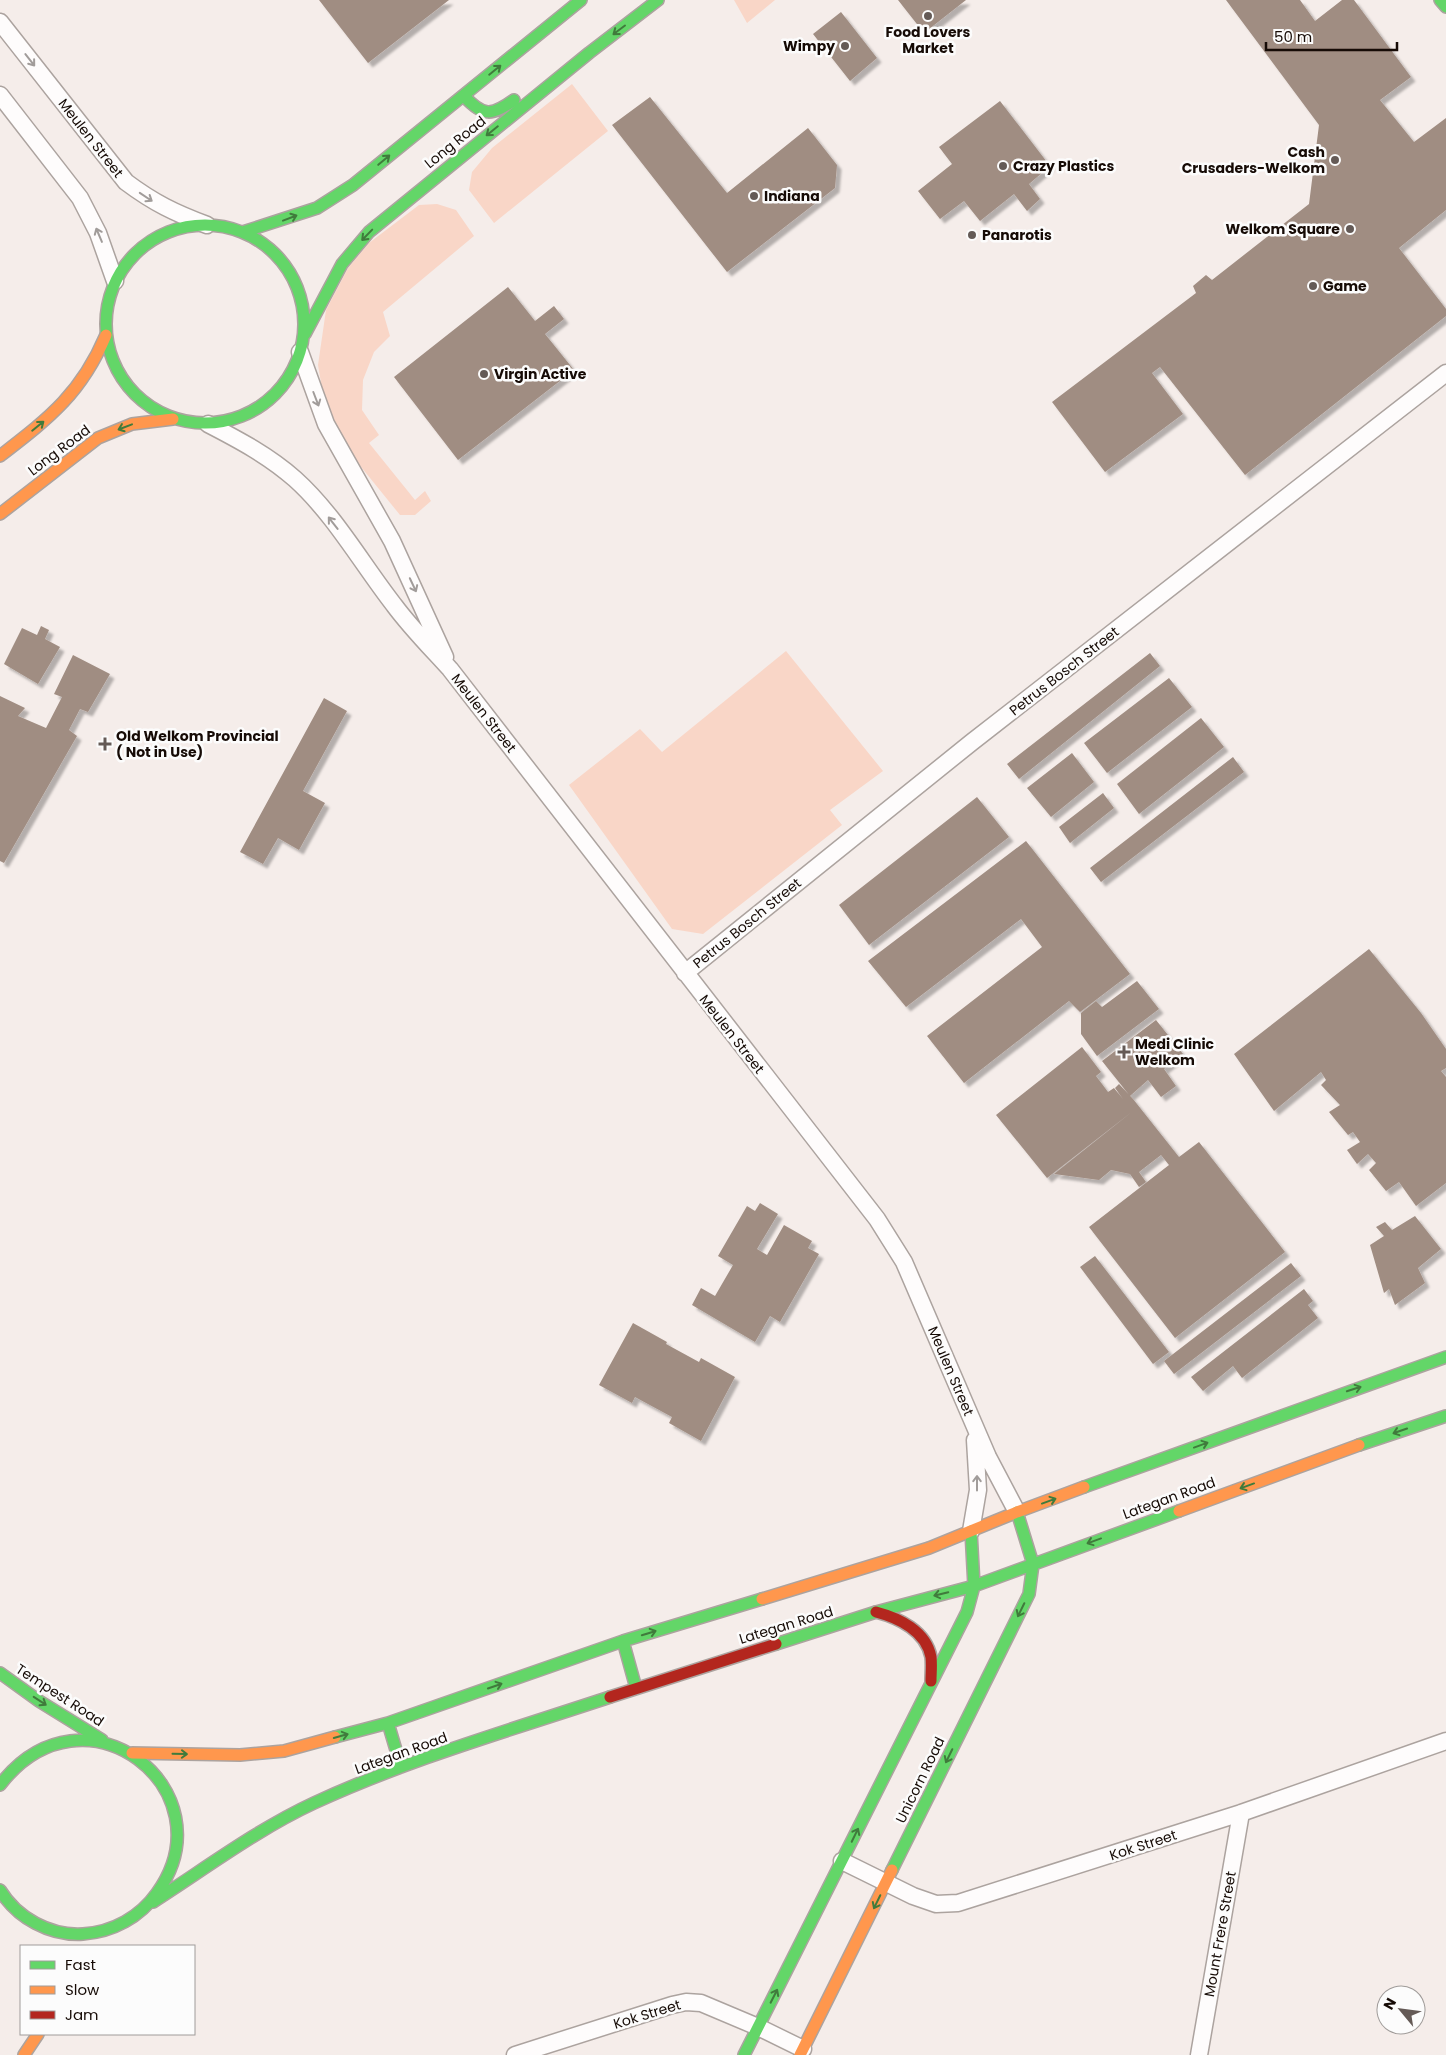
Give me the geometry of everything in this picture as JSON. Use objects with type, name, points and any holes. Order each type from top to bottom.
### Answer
[{"type":"street","name":"Long Road","points":[[0,514],[98,438],[132,424],[173,419],[192,424],[228,421],[242,416],[265,403],[285,383],[342,264],[369,232],[589,53],[658,0]]},
{"type":"street","points":[[1440,0],[1446,7]]},
{"type":"street","points":[[243,232],[317,208],[353,185],[582,1]]},
{"type":"street","name":"Meulen Street","points":[[0,22],[126,182],[168,210],[207,225]]},
{"type":"street","points":[[464,96],[482,112],[495,112],[502,109],[564,64],[589,53]]},
{"type":"street","points":[[0,95],[80,198],[98,233],[115,281]]},
{"type":"street","points":[[173,419],[148,407],[123,382],[109,351],[106,335],[109,299],[115,281],[124,266],[152,240],[170,231],[184,227],[207,225],[222,226],[243,232],[260,241],[274,252],[295,281],[302,303],[302,345]]},
{"type":"street","points":[[0,456],[65,402],[81,384],[95,361],[106,335]]},
{"type":"street","name":"Meulen Street","points":[[302,345],[326,424],[392,541],[450,669]]},
{"type":"street","name":"Petrus Bosch Street","points":[[685,973],[972,742],[1446,373]]},
{"type":"street","name":"Meulen Street","points":[[208,424],[272,460],[297,480],[320,506],[364,561],[394,605],[450,669],[877,1219],[898,1251],[988,1457],[1017,1512]]},
{"type":"street","points":[[132,1753],[240,1755],[284,1751],[388,1723],[623,1641],[929,1548],[1017,1512],[1349,1390],[1446,1357]]},
{"type":"street","name":"Lategan Road","points":[[153,1902],[276,1823],[314,1803],[401,1767],[636,1688],[876,1612],[974,1586],[1364,1443],[1446,1416]]},
{"type":"street","name":"Meulen Street","points":[[971,1531],[978,1490],[973,1423]]},
{"type":"street","name":"Unicorn Road","points":[[802,2052],[1029,1594],[1033,1564],[1017,1512]]},
{"type":"street","points":[[744,2055],[967,1612],[974,1586],[971,1531]]},
{"type":"street","points":[[876,1612],[893,1616],[917,1631],[930,1655],[931,1682]]},
{"type":"street","points":[[623,1641],[636,1688]]},
{"type":"street","name":"Tempest Road","points":[[0,1673],[39,1701],[105,1742]]},
{"type":"street","points":[[388,1723],[401,1767]]},
{"type":"street","points":[[0,1785],[12,1768],[39,1749],[71,1740],[105,1742],[132,1753],[157,1776],[173,1806],[178,1840],[171,1873],[153,1902],[132,1920],[115,1940]]},
{"type":"street","name":"Kok Street","points":[[842,1861],[913,1896],[936,1904],[958,1903],[1241,1813],[1446,1741]]},
{"type":"street","name":"Mount Frere Street","points":[[1199,2055],[1241,1813]]},
{"type":"street","points":[[0,1890],[11,1906],[37,1925],[68,1934],[102,1932],[132,1920]]},
{"type":"street","name":"Kok Street","points":[[515,2055],[686,2002],[702,2003],[758,2027],[802,2052]]},
{"type":"street","points":[[24,2055],[37,2035]]},
{"type":"shaded area","points":[[734,0],[775,0],[747,23]]},
{"type":"shaded area","points":[[572,84],[608,131],[494,223],[469,190],[472,172],[492,148]]},
{"type":"shaded area","points":[[437,204],[456,210],[474,236],[383,312],[390,336],[374,352],[363,380],[362,410],[379,435],[369,443],[415,500],[425,491],[431,501],[415,515],[400,515],[353,457],[325,406],[318,365],[326,310],[348,268],[369,243],[419,205]]},
{"type":"shaded area","points":[[786,651],[883,771],[830,810],[842,825],[703,934],[672,929],[569,785],[640,729],[662,752]]},
{"type":"building","points":[[319,0],[449,0],[368,63]]},
{"type":"building","name":"Food Lovers Market","points":[[898,0],[966,0],[924,33]]},
{"type":"building","name":"Welkom Square","points":[[1226,0],[1300,0],[1315,21],[1342,0],[1354,0],[1411,77],[1380,100],[1414,142],[1446,118],[1446,210],[1399,248],[1446,309],[1446,316],[1245,475],[1160,367],[1152,373],[1183,414],[1105,472],[1052,402],[1196,293],[1193,286],[1206,275],[1212,280],[1309,204],[1319,125]]},
{"type":"building","name":"Wimpy","points":[[841,12],[877,58],[850,81],[813,34]]},
{"type":"building","points":[[650,97],[727,193],[808,128],[837,165],[835,188],[727,272],[612,125]]},
{"type":"building","points":[[1000,101],[1050,166],[1029,184],[1040,199],[1027,211],[1014,194],[980,221],[964,201],[940,219],[918,191],[952,164],[939,147]]},
{"type":"building","name":"Virgin Active","points":[[508,287],[535,321],[554,306],[564,319],[545,334],[574,370],[458,460],[394,377]]},
{"type":"building","points":[[41,626],[49,630],[45,639],[60,647],[38,684],[4,664],[22,628],[37,635]]},
{"type":"building","points":[[1150,653],[1160,666],[1019,779],[1007,764]]},
{"type":"building","points":[[73,655],[110,674],[88,712],[80,709],[69,730],[77,736],[4,863],[0,861],[0,696],[25,708],[18,716],[46,728],[62,697],[54,694]]},
{"type":"building","points":[[1169,678],[1192,707],[1107,773],[1084,743]]},
{"type":"building","points":[[324,698],[347,711],[303,791],[325,803],[299,850],[278,838],[263,864],[240,852]]},
{"type":"building","points":[[1201,718],[1224,747],[1139,814],[1117,784]]},
{"type":"building","points":[[1072,753],[1094,782],[1051,817],[1027,788]]},
{"type":"building","points":[[1233,757],[1244,772],[1101,882],[1090,868]]},
{"type":"building","points":[[1103,793],[1114,808],[1070,843],[1059,827]]},
{"type":"building","points":[[977,797],[1009,837],[869,945],[839,905]]},
{"type":"building","points":[[1026,841],[1130,974],[1080,1012],[1069,1001],[964,1083],[927,1036],[1042,947],[1021,919],[906,1007],[868,961]]},
{"type":"building","points":[[1369,949],[1421,1013],[1446,1049],[1446,1068],[1441,1071],[1446,1077],[1446,1183],[1416,1206],[1399,1182],[1386,1191],[1369,1170],[1376,1163],[1368,1154],[1357,1164],[1347,1150],[1360,1142],[1353,1132],[1348,1135],[1329,1112],[1340,1105],[1321,1085],[1326,1080],[1321,1072],[1274,1111],[1234,1054]]},
{"type":"building","points":[[1137,981],[1159,1009],[1097,1056],[1081,1034],[1081,1013],[1096,1001],[1102,1007]]},
{"type":"building","points":[[1156,1020],[1183,1054],[1164,1069],[1176,1086],[1161,1097],[1148,1080],[1130,1096],[1102,1061]]},
{"type":"building","points":[[1082,1047],[1101,1072],[1096,1076],[1108,1092],[1114,1088],[1123,1099],[1115,1088],[1119,1084],[1179,1157],[1199,1142],[1285,1252],[1175,1338],[1089,1227],[1169,1165],[1161,1155],[1139,1172],[1146,1182],[1139,1187],[1130,1174],[1111,1170],[1099,1180],[1054,1174],[1133,1111],[1047,1178],[996,1115]]},
{"type":"building","points":[[760,1203],[778,1214],[757,1249],[767,1255],[784,1225],[812,1241],[808,1248],[819,1254],[780,1322],[770,1316],[755,1342],[692,1305],[701,1288],[715,1296],[733,1265],[718,1256],[747,1206],[755,1211]]},
{"type":"building","points":[[1415,1216],[1441,1249],[1418,1268],[1425,1283],[1395,1305],[1389,1289],[1384,1293],[1370,1245],[1384,1236],[1376,1227],[1385,1222],[1392,1230]]},
{"type":"building","points":[[1095,1256],[1169,1352],[1153,1364],[1080,1267]]},
{"type":"building","points":[[1291,1263],[1301,1276],[1174,1374],[1164,1361]]},
{"type":"building","points":[[1304,1289],[1313,1301],[1308,1305],[1318,1318],[1242,1378],[1233,1366],[1203,1391],[1191,1377]]},
{"type":"building","points":[[633,1323],[699,1362],[701,1358],[735,1377],[701,1441],[669,1423],[672,1417],[635,1397],[632,1403],[599,1385]]},
{"type":"traffic: fast","points":[[243,232],[317,208],[353,185],[581,0]]},
{"type":"traffic: fast","points":[[305,334],[342,264],[369,232],[589,53],[658,0]]},
{"type":"traffic: fast","points":[[1440,0],[1446,7]]},
{"type":"traffic: fast","points":[[464,96],[477,108],[488,112],[500,109],[514,100]]},
{"type":"traffic: fast","points":[[195,225],[215,225],[234,229],[252,236],[268,247],[282,261],[297,286],[304,314],[304,324],[300,353],[293,371],[282,387],[268,401],[252,412],[234,419],[215,423],[195,423],[176,419],[158,412],[142,401],[128,387],[117,371],[110,353],[106,334],[106,314],[110,295],[117,277],[128,261],[142,247],[158,236],[176,229],[195,225]]},
{"type":"traffic: fast","points":[[1084,1487],[1446,1357]]},
{"type":"traffic: fast","points":[[1359,1445],[1446,1416]]},
{"type":"traffic: fast","points":[[776,1644],[876,1612],[974,1586],[1179,1511]]},
{"type":"traffic: fast","points":[[892,1870],[1029,1594],[1033,1564],[1017,1512]]},
{"type":"traffic: fast","points":[[744,2055],[967,1612],[974,1586],[971,1531]]},
{"type":"traffic: fast","points":[[335,1737],[388,1723],[623,1641],[762,1599]]},
{"type":"traffic: fast","points":[[623,1641],[636,1688]]},
{"type":"traffic: fast","points":[[0,1673],[39,1701],[102,1740]]},
{"type":"traffic: fast","points":[[153,1902],[252,1837],[314,1803],[423,1759],[610,1697]]},
{"type":"traffic: fast","points":[[388,1723],[401,1767]]},
{"type":"traffic: fast","points":[[0,1785],[34,1754],[70,1741],[106,1744],[138,1759],[162,1785],[176,1817],[175,1854],[157,1893],[150,1902],[125,1922],[94,1933],[71,1934],[59,1932],[25,1917],[15,1909],[0,1890]]},
{"type":"traffic: slow","points":[[0,456],[34,429],[62,403],[86,373],[106,335]]},
{"type":"traffic: slow","points":[[0,514],[98,438],[132,424],[173,419]]},
{"type":"traffic: slow","points":[[1179,1511],[1359,1445]]},
{"type":"traffic: slow","points":[[762,1599],[929,1548],[1084,1487]]},
{"type":"traffic: slow","points":[[132,1753],[240,1755],[284,1751],[335,1737]]},
{"type":"traffic: slow","points":[[800,2055],[892,1870]]},
{"type":"traffic: slow","points":[[24,2055],[37,2035]]},
{"type":"traffic: jam","points":[[876,1612],[902,1622],[924,1640],[931,1657],[931,1681]]},
{"type":"traffic: jam","points":[[610,1697],[776,1644]]},
{"type":"place","name":"Food Lovers Market","points":[[928,16]]},
{"type":"place","name":"Wimpy","points":[[845,46]]},
{"type":"place","name":"Cash Crusaders-Welkom","points":[[1335,160]]},
{"type":"place","name":"Crazy Plastics","points":[[1003,166]]},
{"type":"place","name":"Indiana","points":[[754,196]]},
{"type":"place","name":"Welkom Square","points":[[1350,229]]},
{"type":"place","name":"Panarotis","points":[[972,235]]},
{"type":"place","name":"Game","points":[[1313,286]]},
{"type":"place","name":"Virgin Active","points":[[484,374]]},
{"type":"place","name":"Old Welkom Provincial ( Not in Use)","points":[[105,744]]},
{"type":"place","name":"Medi Clinic Welkom","points":[[1124,1052]]}]
